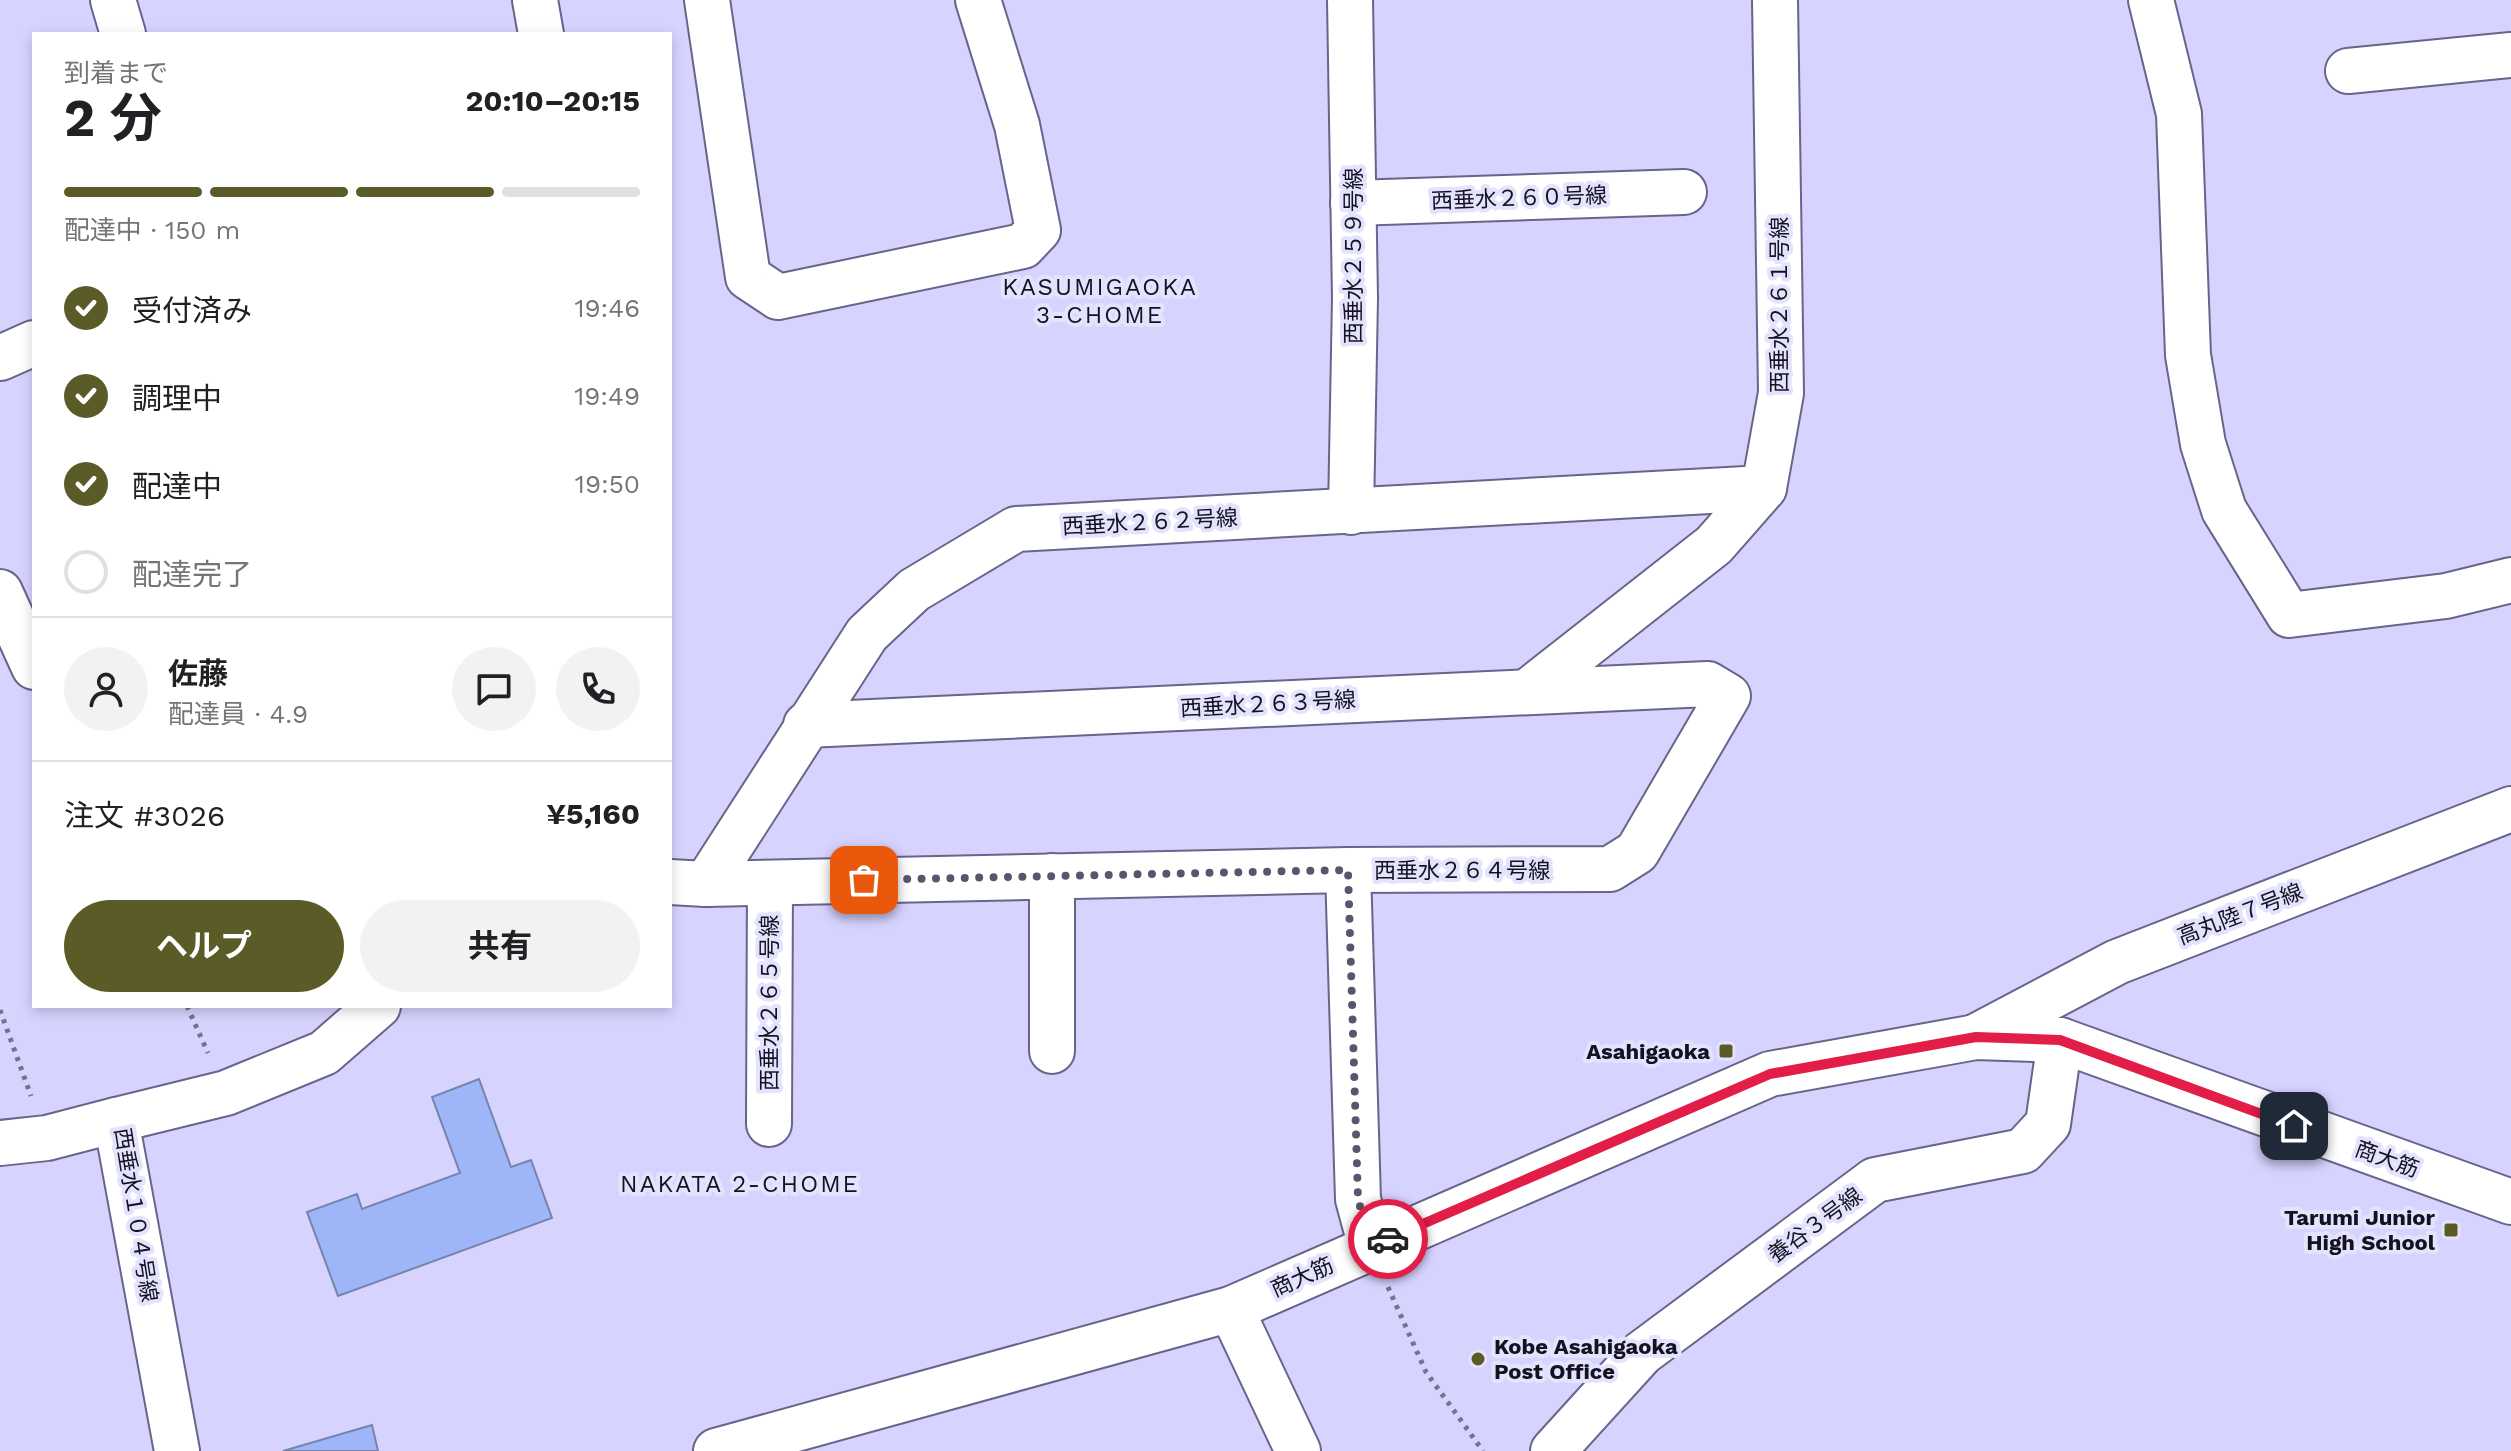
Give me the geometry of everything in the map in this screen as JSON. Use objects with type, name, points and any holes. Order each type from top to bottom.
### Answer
[{"type":"street","points":[[113,0],[122,32]]},
{"type":"street","points":[[535,0],[541,32]]},
{"type":"street","points":[[707,0],[748,277],[778,297],[1023,246],[1038,230],[1017,125],[978,0]]},
{"type":"street","name":"西垂水２５９号線","points":[[1350,0],[1353,203],[1351,512]]},
{"type":"street","name":"西垂水２６１号線","points":[[1764,488],[1781,393],[1775,0]]},
{"type":"street","points":[[2151,0],[2179,114],[2188,355],[2203,444],[2224,510],[2289,615],[2446,596],[2511,580]]},
{"type":"street","points":[[2348,71],[2511,55]]},
{"type":"street","name":"西垂水２６０号線","points":[[1353,203],[1684,192]]},
{"type":"street","points":[[0,358],[32,344]]},
{"type":"street","points":[[1527,692],[1714,545],[1764,488]]},
{"type":"street","name":"西垂水２６２号線","points":[[688,883],[876,625],[914,590],[1016,529],[1764,488]]},
{"type":"street","points":[[0,592],[32,663]]},
{"type":"street","name":"西垂水２６３号線","points":[[806,725],[1708,684],[1728,696]]},
{"type":"street","name":"西垂水２６４号線","points":[[688,883],[1348,870],[1610,869],[1637,852],[1728,696]]},
{"type":"street","name":"高丸陸７号線","points":[[1976,1037],[2117,962],[2511,809]]},
{"type":"street","points":[[1348,870],[1358,1199],[1371,1247]]},
{"type":"street","points":[[1052,876],[1052,1051]]},
{"type":"street","name":"西垂水２６５号線","points":[[769,1124],[770,883]]},
{"type":"street","name":"西垂水１０４号線","points":[[177,1451],[116,1120],[226,1093],[324,1053],[376,1008]]},
{"type":"street","name":"商大筋","points":[[716,1451],[1231,1309],[1770,1074],[1976,1037],[2060,1040],[2511,1202]]},
{"type":"street","name":"養谷３号線","points":[[1553,1451],[1642,1353],[1875,1180],[2023,1151],[2048,1124],[2060,1040]]},
{"type":"street","points":[[0,1143],[47,1138],[116,1120]]},
{"type":"street","points":[[1231,1309],[1298,1451]]},
{"type":"path","points":[[0,1010],[47,1138]]},
{"type":"path","points":[[1371,1247],[1426,1372],[1483,1451]]},
{"type":"building","points":[[479,1079],[511,1167],[531,1160],[552,1218],[338,1296],[307,1212],[357,1194],[362,1209],[460,1173],[432,1097]]},
{"type":"building","points":[[372,1425],[378,1451],[283,1451]]},
{"type":"way so far","points":[[864,880],[1348,870],[1358,1199],[1371,1247],[1388,1239]]},
{"type":"place","name":"Asahigaoka","points":[[1726,1051]]},
{"type":"place","name":"Tarumi Junior High School","points":[[2451,1230]]},
{"type":"place","name":"Kobe Asahigaoka Post Office","points":[[1478,1359]]},
{"type":"district","name":"KASUMIGAOKA 3-CHOME","points":[[1100,301]]},
{"type":"district","name":"NAKATA 2-CHOME","points":[[740,1184]]},
{"type":"route","points":[[1388,1239],[1770,1074],[1976,1037],[2060,1040],[2294,1126]]}]
